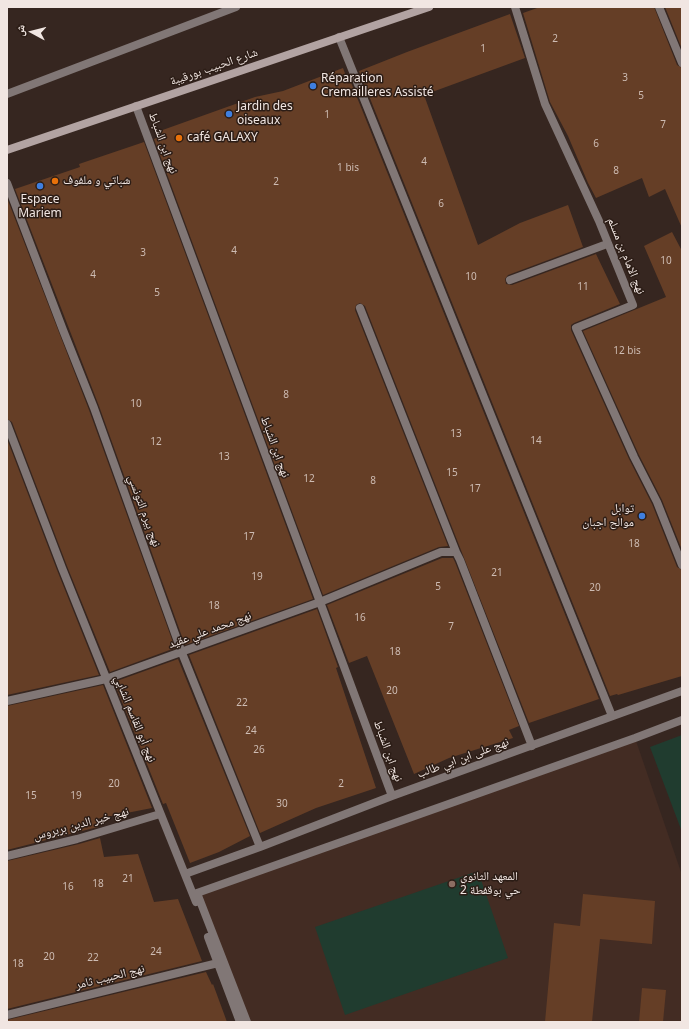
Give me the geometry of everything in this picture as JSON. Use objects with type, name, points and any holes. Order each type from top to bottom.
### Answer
[{"type":"main road","name":"شارع الحبيب بورقيبة","points":[[7,150],[429,7]]},
{"type":"street","points":[[7,94],[236,7]]},
{"type":"street","name":"نهج الامام بن مسلم","points":[[515,7],[545,104],[599,221],[607,244],[633,305],[576,328],[634,457],[657,502],[682,565]]},
{"type":"street","points":[[659,7],[682,63]]},
{"type":"street","points":[[339,37],[612,716]]},
{"type":"street","name":"نهج ابن الشباط","points":[[136,106],[392,796]]},
{"type":"street","name":"نهج بيرم التونسي","points":[[7,183],[94,408],[182,653],[260,847]]},
{"type":"street","points":[[510,280],[607,244]]},
{"type":"street","points":[[360,308],[532,746]]},
{"type":"street","name":"نهج أبو القاسم الشابي","points":[[7,424],[106,679],[185,874],[240,1022]]},
{"type":"street","name":"نهج محمد علي عقيد","points":[[7,701],[106,679],[182,653],[320,602],[441,552],[456,552]]},
{"type":"street","name":"نهج على ابن ابي طالب","points":[[185,874],[392,796],[682,691]]},
{"type":"street","points":[[247,1022],[197,893],[636,738],[682,720]]},
{"type":"street","name":"نهج خير الدين بربروس","points":[[7,856],[77,839],[160,814]]},
{"type":"street","name":"نهج الحبيب ثامر","points":[[7,1015],[218,963]]},
{"type":"shaded area","name":"المعهد الثانوي حي بوقفطة 2","points":[[635,738],[682,875],[682,1022],[247,1022],[197,893]]},
{"type":"green space","points":[[682,735],[682,832],[650,747]]},
{"type":"green space","points":[[478,871],[508,958],[345,1015],[315,927]]},
{"type":"building","points":[[540,7],[654,7],[677,65],[682,68],[682,228],[665,189],[649,197],[642,178],[596,198],[568,136],[550,102],[523,13]]},
{"type":"building","points":[[665,7],[682,7],[682,49]]},
{"type":"building","points":[[510,14],[525,58],[424,95],[478,245],[520,223],[568,205],[583,247],[508,275],[505,279],[506,284],[512,285],[596,254],[620,304],[574,323],[571,325],[571,330],[629,459],[652,504],[677,567],[682,570],[682,676],[618,695],[610,696],[359,71]]},
{"type":"building","points":[[343,68],[346,76],[348,75],[599,699],[529,723],[365,306],[360,303],[356,305],[355,310],[448,546],[439,547],[323,595],[154,139],[159,137],[157,132],[255,97],[283,91]]},
{"type":"building","points":[[144,142],[313,599],[185,645],[99,406],[15,189],[80,167],[79,164]]},
{"type":"building","points":[[7,198],[89,410],[175,648],[110,672],[67,566],[12,422],[7,419]]},
{"type":"building","points":[[672,232],[682,251],[682,550],[662,500],[639,455],[583,331],[666,297],[644,246]]},
{"type":"building","points":[[7,439],[99,675],[7,695]]},
{"type":"building","points":[[442,558],[453,558],[455,562],[519,726],[509,730],[513,738],[449,758],[414,774],[367,656],[349,663],[327,605]]},
{"type":"building","points":[[317,609],[338,667],[336,668],[376,788],[316,808],[260,833],[189,655]]},
{"type":"building","points":[[178,659],[250,836],[219,852],[190,863],[166,803],[163,804],[114,682]]},
{"type":"building","points":[[103,685],[152,808],[96,819],[98,827],[7,850],[7,706]]},
{"type":"building","points":[[100,838],[104,857],[138,854],[154,902],[178,899],[202,961],[7,1009],[7,861]]},
{"type":"building","points":[[583,894],[655,901],[652,944],[600,939],[592,1022],[545,1022],[554,923],[580,926]]},
{"type":"building","points":[[206,972],[212,985],[213,984],[227,1022],[7,1022],[7,1020]]},
{"type":"building","points":[[642,988],[666,990],[663,1022],[639,1022]]},
{"type":"place","name":"Réparation Cremailleres Assisté","points":[[313,86]]},
{"type":"place","name":"Jardin des oiseaux","points":[[229,114]]},
{"type":"place","name":"café GALAXY","points":[[179,138]]},
{"type":"place","name":"شباتي و ملفوف","points":[[55,181]]},
{"type":"place","name":"Espace Mariem","points":[[40,186]]},
{"type":"place","name":"توابل موالح اجبان","points":[[642,516]]},
{"type":"place","name":"المعهد الثانوي حي بوقفطة 2","points":[[452,884]]}]
